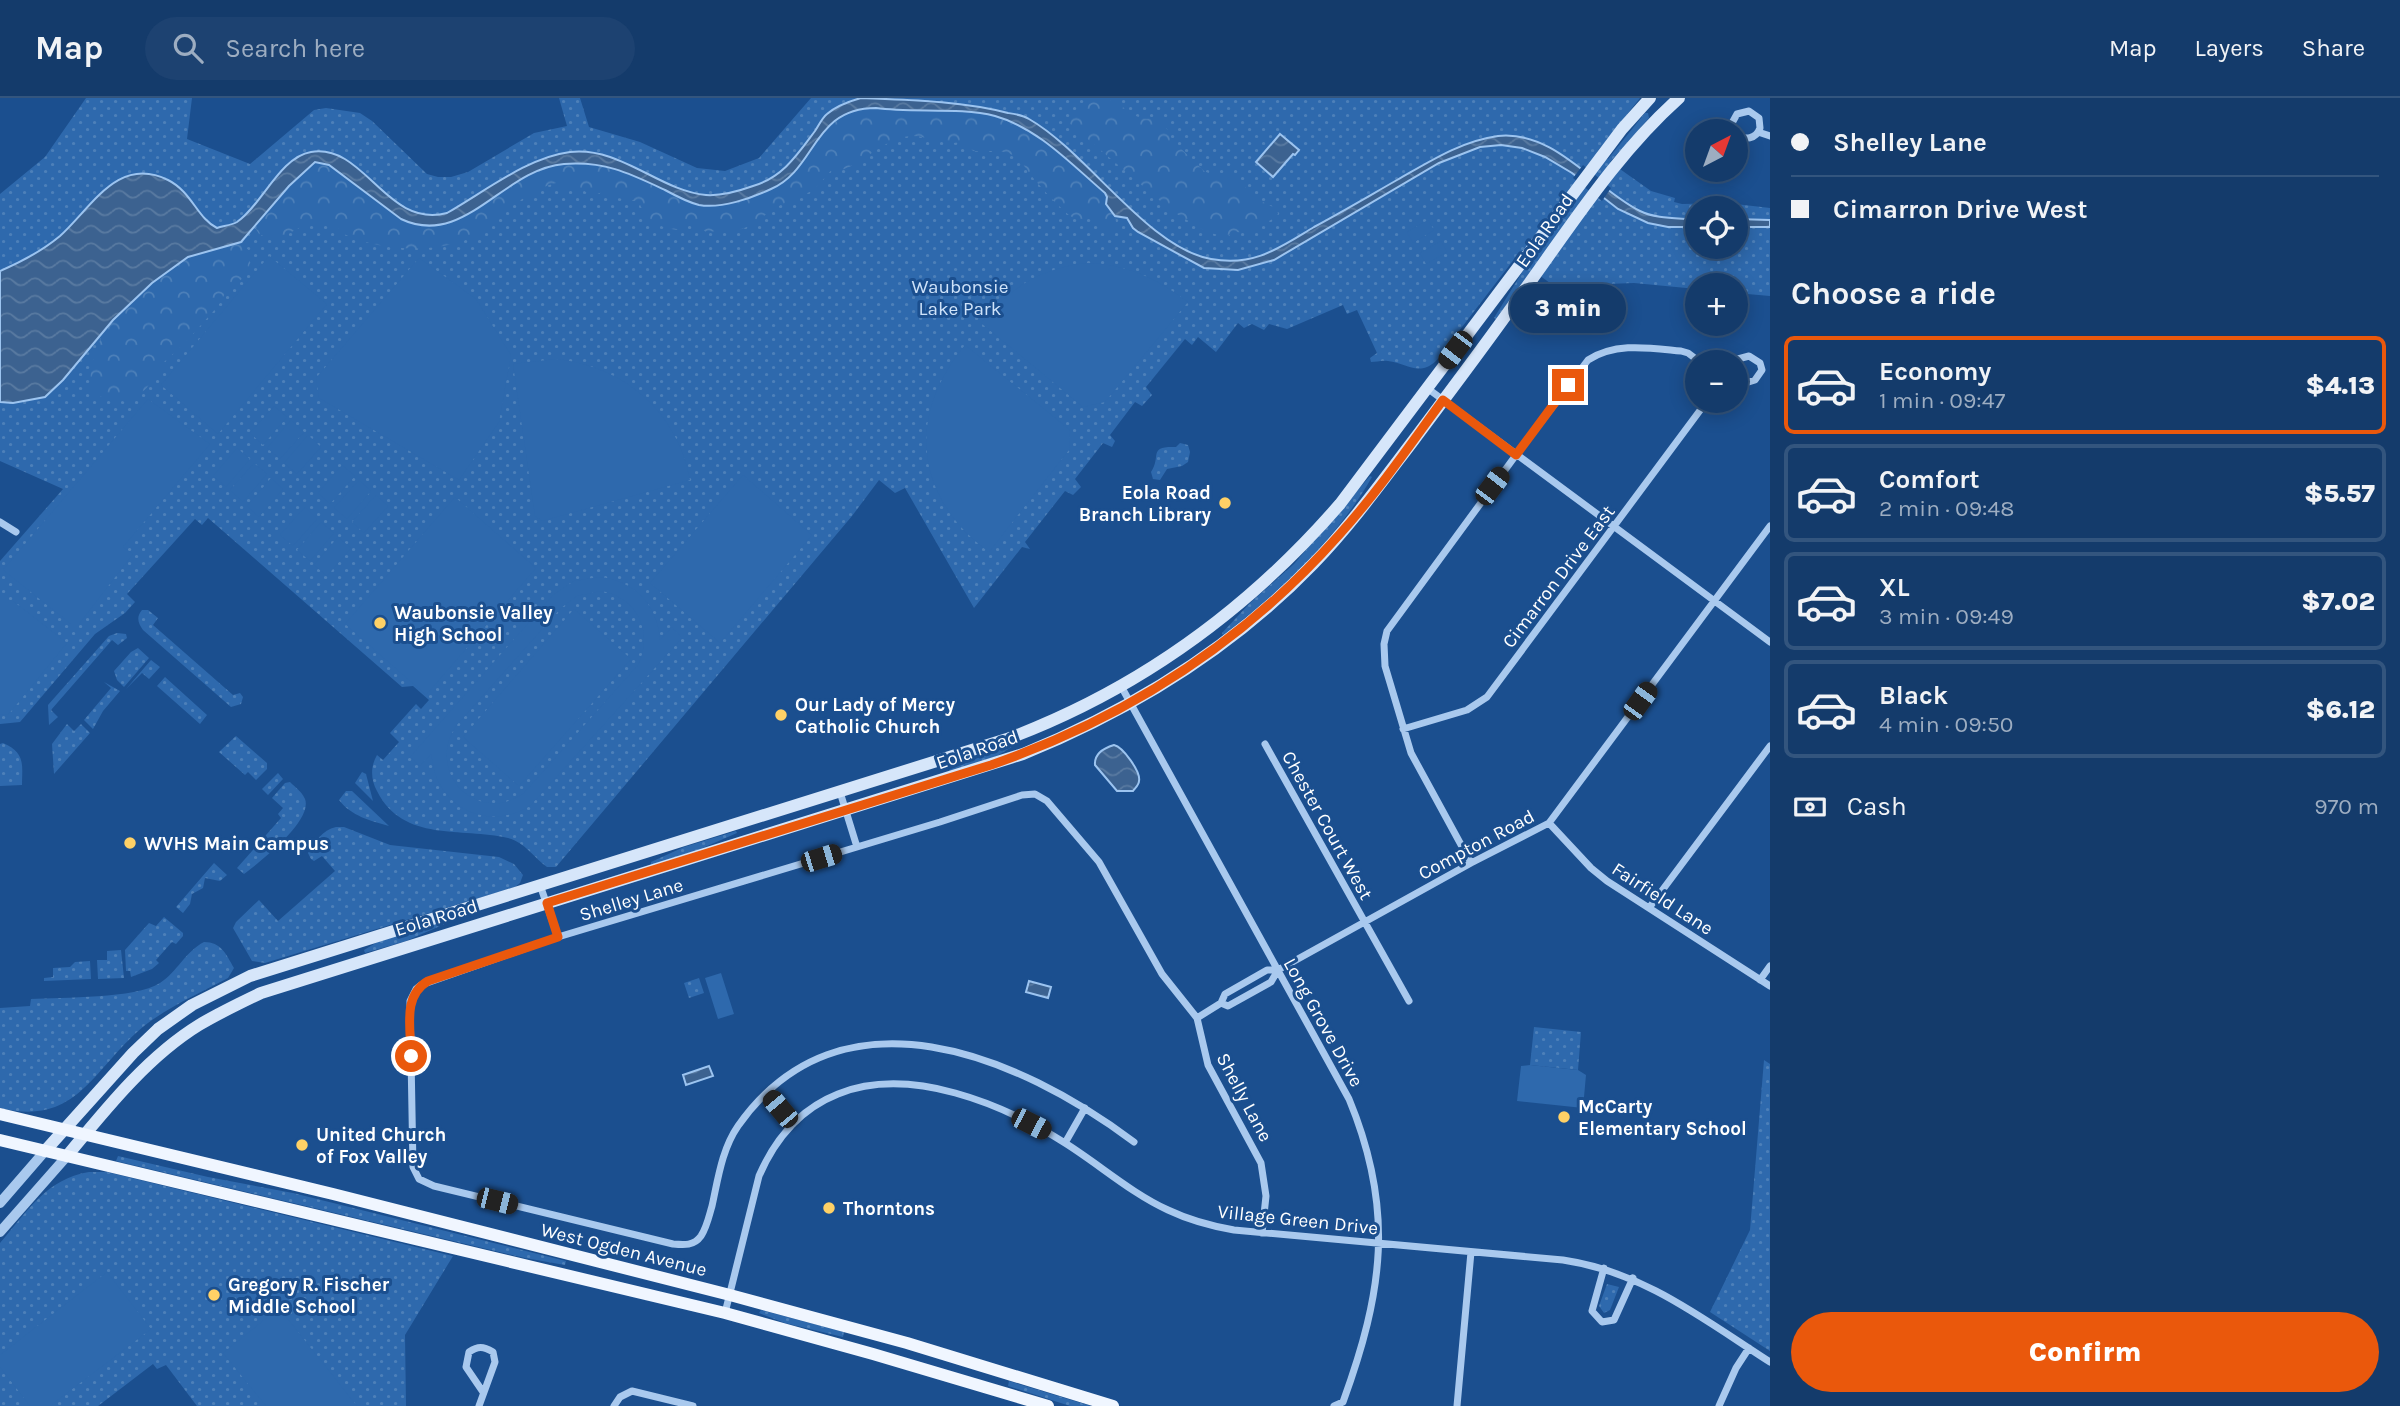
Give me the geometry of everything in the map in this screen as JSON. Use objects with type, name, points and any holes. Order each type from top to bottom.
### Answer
[{"type":"main road","name":"Eola Road","points":[[45,1151],[146,1040],[175,1016],[218,991],[287,962],[841,792],[1025,732],[1074,711],[1121,686],[1192,642],[1291,558],[1340,503],[1622,129],[1650,98]]},
{"type":"main road","name":"Eola Road","points":[[66,1156],[143,1070],[198,1026],[231,1007],[280,986],[1023,754],[1091,725],[1180,674],[1235,634],[1311,565],[1362,508],[1608,174],[1647,128],[1679,98]]},
{"type":"main road","name":"West Ogden Avenue","points":[[0,1114],[730,1294],[997,1369],[1113,1406]]},
{"type":"main road","name":"West Ogden Avenue","points":[[0,1140],[725,1313],[1048,1406]]},
{"type":"main road","points":[[984,1387],[997,1369]]},
{"type":"street","points":[[1734,119],[1737,114],[1749,111],[1759,118],[1761,124],[1758,132],[1748,138]]},
{"type":"street","points":[[1758,132],[1770,136]]},
{"type":"street","points":[[1471,863],[1419,769],[1402,729],[1385,666],[1384,644],[1387,631],[1582,366],[1596,355],[1619,347],[1685,353]]},
{"type":"street","points":[[1748,356],[1760,363],[1762,370],[1755,380],[1748,382]]},
{"type":"street","points":[[1427,388],[1770,642]]},
{"type":"street","name":"Cimarron Drive East","points":[[1402,729],[1468,710],[1487,697],[1698,413]]},
{"type":"street","points":[[0,522],[16,532]]},
{"type":"street","name":"Compton Road","points":[[1196,1018],[1221,1003],[1225,994],[1267,970],[1278,970],[1549,823],[1770,526]]},
{"type":"street","name":"Long Grove Drive","points":[[1121,686],[1349,1099],[1372,1171],[1380,1244],[1372,1305],[1344,1404],[1334,1406]]},
{"type":"street","name":"Chester Court West","points":[[1265,744],[1409,1001]]},
{"type":"street","points":[[1649,908],[1770,746]]},
{"type":"street","points":[[841,792],[857,847]]},
{"type":"street","name":"Shelley Lane","points":[[1134,1142],[1085,1108],[1002,1066],[920,1044],[894,1043],[855,1047],[812,1060],[767,1094],[738,1126],[731,1139],[724,1155],[708,1220],[700,1238],[694,1244],[673,1244],[434,1186],[419,1179],[413,1167],[410,1002],[416,989],[428,981],[558,937],[1029,793],[1041,796],[1051,805],[1099,862],[1162,974],[1196,1018]]},
{"type":"street","name":"Fairfield Lane","points":[[1549,823],[1597,874],[1770,986]]},
{"type":"street","points":[[540,885],[558,937]]},
{"type":"street","points":[[1760,979],[1770,966]]},
{"type":"street","name":"Compton Road","points":[[1221,1003],[1228,1006],[1271,982],[1278,970]]},
{"type":"street","name":"Shelly Lane","points":[[1196,1018],[1208,1065],[1256,1149],[1261,1163],[1266,1196],[1262,1233]]},
{"type":"street","name":"Village Green Drive","points":[[725,1313],[760,1176],[772,1150],[793,1124],[809,1110],[833,1096],[886,1082],[910,1084],[966,1097],[1019,1117],[1065,1143],[1142,1196],[1168,1210],[1212,1226],[1262,1233],[1563,1260],[1604,1268],[1633,1278],[1664,1294],[1770,1362]]},
{"type":"street","points":[[767,1094],[793,1124]]},
{"type":"street","points":[[1065,1143],[1085,1108]]},
{"type":"street","points":[[0,1203],[45,1151]]},
{"type":"street","points":[[0,1233],[66,1156]]},
{"type":"street","points":[[1457,1406],[1471,1252]]},
{"type":"street","points":[[1604,1268],[1592,1311],[1602,1322],[1614,1320],[1633,1278]]},
{"type":"street","points":[[480,1406],[495,1362],[493,1352],[485,1347],[476,1347],[469,1352],[466,1367],[483,1392]]},
{"type":"street","points":[[1719,1406],[1736,1368],[1749,1348]]},
{"type":"street","points":[[614,1406],[620,1397],[632,1391],[693,1406]]},
{"type":"green space","name":"Waubonsie Lake Park","points":[[86,98],[192,98],[187,139],[250,164],[314,110],[326,108],[360,113],[372,121],[427,174],[451,177],[468,172],[534,133],[567,126],[559,98],[580,98],[589,127],[640,142],[697,168],[725,171],[759,158],[811,98],[1640,98],[1597,152],[1608,159],[1645,113],[1648,113],[1649,118],[1610,162],[1651,191],[1675,198],[1674,202],[1685,204],[1685,259],[1748,259],[1748,205],[1770,208],[1770,296],[1748,294],[1748,273],[1685,273],[1685,288],[1634,283],[1550,283],[1532,270],[1496,319],[1494,318],[1526,266],[1515,258],[1436,361],[1424,368],[1412,368],[1388,361],[1371,362],[1370,358],[1377,353],[1357,310],[1347,314],[1343,305],[1287,329],[1269,324],[1264,330],[1252,324],[1244,328],[1238,323],[1216,352],[1198,337],[1192,345],[1185,339],[1146,387],[1152,395],[1142,406],[1135,402],[1110,435],[1115,441],[1112,447],[1103,443],[1075,479],[1081,487],[1073,495],[1065,491],[1025,542],[1030,549],[1022,547],[974,608],[905,488],[895,493],[879,480],[852,516],[556,867],[547,867],[514,840],[418,826],[402,819],[388,807],[373,782],[372,769],[375,760],[377,755],[383,760],[399,742],[390,733],[416,704],[421,709],[429,700],[413,686],[402,687],[208,518],[202,525],[195,519],[127,594],[135,602],[125,613],[95,634],[20,722],[0,724],[0,561],[63,489],[0,461],[0,194],[45,157]]},
{"type":"green space","points":[[1095,98],[1118,103],[1142,118],[1159,118],[1172,140],[1204,171],[1213,175],[1232,174],[1257,199],[1277,209],[1278,214],[1251,233],[1236,232],[1226,237],[1207,232],[1172,211],[1070,124],[1078,107]]},
{"type":"green space","points":[[861,108],[977,113],[1014,125],[1061,155],[1105,193],[1106,204],[1115,216],[1117,228],[1110,231],[1100,228],[1092,217],[1072,217],[1011,154],[1001,151],[973,151],[964,140],[952,143],[911,136],[886,144],[847,168],[841,170],[835,166],[814,190],[772,209],[756,223],[742,229],[706,232],[687,223],[677,230],[666,228],[648,220],[638,201],[618,198],[604,191],[593,196],[581,189],[566,191],[557,183],[519,201],[482,232],[450,245],[433,248],[396,248],[361,241],[346,235],[330,222],[323,225],[305,225],[274,241],[259,234],[256,229],[258,223],[297,178],[314,164],[321,162],[395,216],[423,226],[441,226],[457,220],[533,171],[565,163],[609,168],[690,203],[709,204],[764,191],[780,184],[798,167],[832,123],[841,115]]},
{"type":"green space","points":[[1428,220],[1434,230],[1413,243],[1407,232]]},
{"type":"green space","points":[[1441,241],[1447,252],[1426,264],[1420,253]]},
{"type":"green space","points":[[241,242],[251,253],[249,268],[243,278],[227,290],[218,306],[164,362],[146,389],[127,402],[97,396],[92,392],[91,369],[98,345],[110,323],[129,302],[184,258]]},
{"type":"green space","points":[[269,256],[327,304],[218,434],[161,385]]},
{"type":"green space","points":[[419,258],[476,299],[511,355],[499,422],[459,480],[319,398],[316,378]]},
{"type":"green space","points":[[1086,263],[1128,269],[1164,286],[1188,302],[1105,402],[1083,407],[981,323],[1004,299],[1027,282],[1054,270]]},
{"type":"green space","points":[[965,345],[1070,430],[1069,450],[989,552],[964,531],[946,507],[933,481],[927,455],[927,427],[933,400],[946,372]]},
{"type":"green space","points":[[556,359],[581,363],[604,371],[625,382],[644,397],[674,433],[690,480],[542,521],[535,516],[513,364]]},
{"type":"green space","points":[[148,399],[210,444],[123,547],[133,554],[79,624],[71,624],[3,570]]},
{"type":"green space","points":[[274,406],[287,417],[263,445],[250,433]]},
{"type":"green space","points":[[291,420],[304,432],[280,459],[267,448]]},
{"type":"green space","points":[[308,435],[321,447],[297,474],[284,463]]},
{"type":"green space","points":[[1180,443],[1188,445],[1188,462],[1167,469],[1160,480],[1153,479],[1151,472],[1158,450],[1176,447]]},
{"type":"green space","points":[[237,448],[250,459],[226,487],[213,476]]},
{"type":"green space","points":[[254,463],[267,474],[243,502],[230,490]]},
{"type":"green space","points":[[342,465],[355,476],[330,504],[318,493]]},
{"type":"green space","points":[[743,475],[812,535],[720,643],[650,583]]},
{"type":"green space","points":[[1370,476],[1372,477],[1358,500],[1324,543],[1286,582],[1223,635],[1250,603],[1294,564]]},
{"type":"green space","points":[[271,478],[283,489],[259,517],[247,506]]},
{"type":"green space","points":[[359,480],[371,491],[347,519],[334,508]]},
{"type":"green space","points":[[376,495],[388,506],[364,533],[352,522]]},
{"type":"green space","points":[[455,497],[536,568],[426,695],[345,624]]},
{"type":"green space","points":[[305,507],[317,519],[293,546],[280,535]]},
{"type":"green space","points":[[321,522],[334,533],[310,561],[297,550]]},
{"type":"green space","points":[[338,537],[351,548],[327,576],[314,565]]},
{"type":"green space","points":[[599,577],[623,583],[642,596],[649,605],[655,616],[660,640],[672,627],[682,638],[531,805],[505,816],[479,815],[467,810],[446,793],[438,781],[431,754],[420,766],[410,757],[553,595],[574,581]],"holes":[[[601,591],[614,595],[633,608],[643,629],[644,640],[638,665],[524,793],[507,802],[490,803],[474,799],[461,790],[452,777],[447,761],[448,744],[456,726],[561,608],[577,596]]]},
{"type":"green space","points":[[0,601],[13,601],[67,643],[8,715],[0,714]]},
{"type":"green space","points":[[574,609],[631,659],[519,786],[463,737]]},
{"type":"green space","points":[[142,610],[148,610],[158,618],[153,625],[233,695],[240,693],[243,697],[241,704],[231,707],[143,630],[138,620]]},
{"type":"green space","points":[[126,634],[127,638],[118,645],[112,640],[51,710],[58,717],[49,725],[48,705],[109,636]]},
{"type":"green space","points":[[138,648],[149,658],[124,687],[117,680],[114,671]]},
{"type":"green space","points":[[151,660],[160,667],[149,679],[142,673],[126,689]]},
{"type":"green space","points":[[165,677],[207,715],[200,724],[157,686]]},
{"type":"green space","points":[[104,682],[120,691],[103,711],[93,729],[84,720],[111,688]]},
{"type":"green space","points":[[67,724],[74,731],[81,724],[90,733],[54,774],[52,744]]},
{"type":"green space","points":[[236,736],[267,763],[267,769],[256,780],[248,772],[245,775],[219,752]]},
{"type":"green space","points":[[3,743],[19,755],[22,785],[0,786],[0,744]]},
{"type":"green space","points":[[1014,743],[1015,745],[997,756],[950,772],[949,770]]},
{"type":"green space","points":[[362,772],[366,774],[373,801],[355,783]]},
{"type":"green space","points":[[278,773],[283,779],[268,795],[262,789]]},
{"type":"green space","points":[[290,782],[305,799],[301,818],[284,840],[244,874],[237,868],[281,818],[278,814],[283,808],[272,798],[285,783]]},
{"type":"green space","points":[[346,791],[352,791],[389,826],[362,817],[344,806],[339,800]]},
{"type":"green space","points":[[336,827],[344,827],[390,845],[499,857],[514,864],[523,875],[515,887],[265,963],[252,961],[233,928],[236,922],[259,900],[278,921],[335,871],[322,856],[314,861],[308,853],[323,833]]},
{"type":"green space","points":[[736,831],[737,833],[698,850],[651,865],[651,862],[684,847]]},
{"type":"green space","points":[[214,863],[227,875],[220,881],[205,878],[203,888],[192,894],[190,904],[183,913],[176,907]]},
{"type":"green space","points":[[164,917],[183,933],[183,936],[176,944],[172,942],[156,960],[159,963],[152,969],[131,977],[130,971],[126,971],[125,950],[149,923],[156,926]]},
{"type":"green space","points":[[456,917],[406,941],[365,953],[364,950],[379,941]]},
{"type":"green space","points":[[204,942],[215,944],[225,954],[234,968],[228,978],[144,1026],[82,1090],[66,1101],[48,1109],[26,1112],[0,1108],[0,1008],[30,1006],[31,999],[117,995],[149,988],[166,978]]},
{"type":"green space","points":[[121,950],[124,978],[98,979],[97,960],[107,960],[107,951]]},
{"type":"green space","points":[[90,961],[91,979],[44,981],[44,978],[53,977],[53,968],[70,967],[75,962]]},
{"type":"green space","points":[[721,973],[734,1014],[718,1019],[705,978]]},
{"type":"green space","points":[[699,978],[704,993],[689,998],[684,983]]},
{"type":"green space","points":[[1534,1027],[1581,1032],[1578,1070],[1530,1065]]},
{"type":"green space","points":[[1764,1060],[1770,1064],[1770,1351],[1710,1312],[1750,1230]]},
{"type":"green space","points":[[1521,1066],[1578,1070],[1586,1075],[1583,1108],[1517,1101]]},
{"type":"green space","points":[[118,1156],[293,1193],[566,1261],[565,1265],[525,1258],[116,1161]]},
{"type":"green space","name":"Gregory R. Fischer Middle School","points":[[89,1172],[107,1172],[453,1256],[405,1335],[406,1406],[197,1406],[166,1365],[157,1369],[153,1364],[98,1406],[0,1406],[0,1243],[49,1189],[74,1176]]},
{"type":"green space","points":[[107,1272],[151,1329],[50,1406],[30,1406],[0,1367],[0,1355]]},
{"type":"green space","points":[[1607,1284],[1619,1287],[1610,1310],[1604,1313],[1599,1306]]},
{"type":"green space","points":[[279,1308],[357,1406],[266,1406],[223,1353]]},
{"type":"green space","points":[[761,1310],[844,1332],[843,1337],[785,1323],[759,1313]]},
{"type":"green space","points":[[1009,1381],[1091,1406],[1070,1406],[1008,1386]]},
{"type":"water","points":[[861,98],[917,100],[990,109],[1027,118],[1073,153],[1141,219],[1164,237],[1187,251],[1211,259],[1240,260],[1266,254],[1446,153],[1471,142],[1498,136],[1519,137],[1538,142],[1556,151],[1640,211],[1660,217],[1685,219],[1685,227],[1648,223],[1618,209],[1572,173],[1545,157],[1522,148],[1501,145],[1480,147],[1439,163],[1274,260],[1238,270],[1204,268],[1138,232],[1127,218],[1115,216],[1106,204],[1105,193],[1053,148],[1026,129],[995,116],[952,111],[876,108],[855,111],[839,118],[827,128],[786,180],[755,196],[708,206],[690,202],[640,178],[604,166],[564,164],[542,169],[522,179],[464,216],[444,224],[424,225],[401,219],[329,165],[315,162],[289,186],[241,242],[188,257],[152,283],[113,320],[63,380],[45,397],[13,403],[0,402],[0,271],[31,256],[60,236],[95,199],[120,179],[135,174],[150,174],[168,180],[183,191],[204,218],[217,228],[237,222],[290,163],[311,152],[330,153],[346,160],[391,198],[408,209],[426,215],[447,213],[522,168],[554,155],[570,152],[606,156],[689,192],[718,195],[748,188],[773,177],[795,157],[827,114]]},
{"type":"water","points":[[1280,134],[1299,150],[1273,177],[1256,162]]},
{"type":"water","points":[[1748,219],[1770,220],[1770,227],[1748,227]]},
{"type":"water","points":[[1114,745],[1126,755],[1137,772],[1139,782],[1133,791],[1117,791],[1095,765],[1098,754]]},
{"type":"water","points":[[1029,981],[1051,987],[1048,998],[1026,992]]},
{"type":"water","points":[[709,1066],[713,1076],[686,1085],[683,1075]]},
{"type":"pier","points":[[1583,165],[1611,188],[1602,201],[1573,178]]},
{"type":"place","name":"Eola Road Branch Library","points":[[1225,503]]},
{"type":"place","name":"Waubonsie Valley High School","points":[[380,623]]},
{"type":"place","name":"Our Lady of Mercy Catholic Church","points":[[781,715]]},
{"type":"place","name":"WVHS Main Campus","points":[[130,843]]},
{"type":"place","name":"McCarty Elementary School","points":[[1564,1117]]},
{"type":"place","name":"United Church of Fox Valley","points":[[302,1145]]},
{"type":"place","name":"Thorntons","points":[[829,1208]]},
{"type":"place","name":"Gregory R. Fischer Middle School","points":[[214,1295]]},
{"type":"route","points":[[411,1056],[410,1002],[416,989],[428,981],[558,937],[547,903],[991,765],[1091,725],[1131,704],[1207,656],[1275,601],[1362,508],[1443,400],[1516,455],[1568,385]]}]
